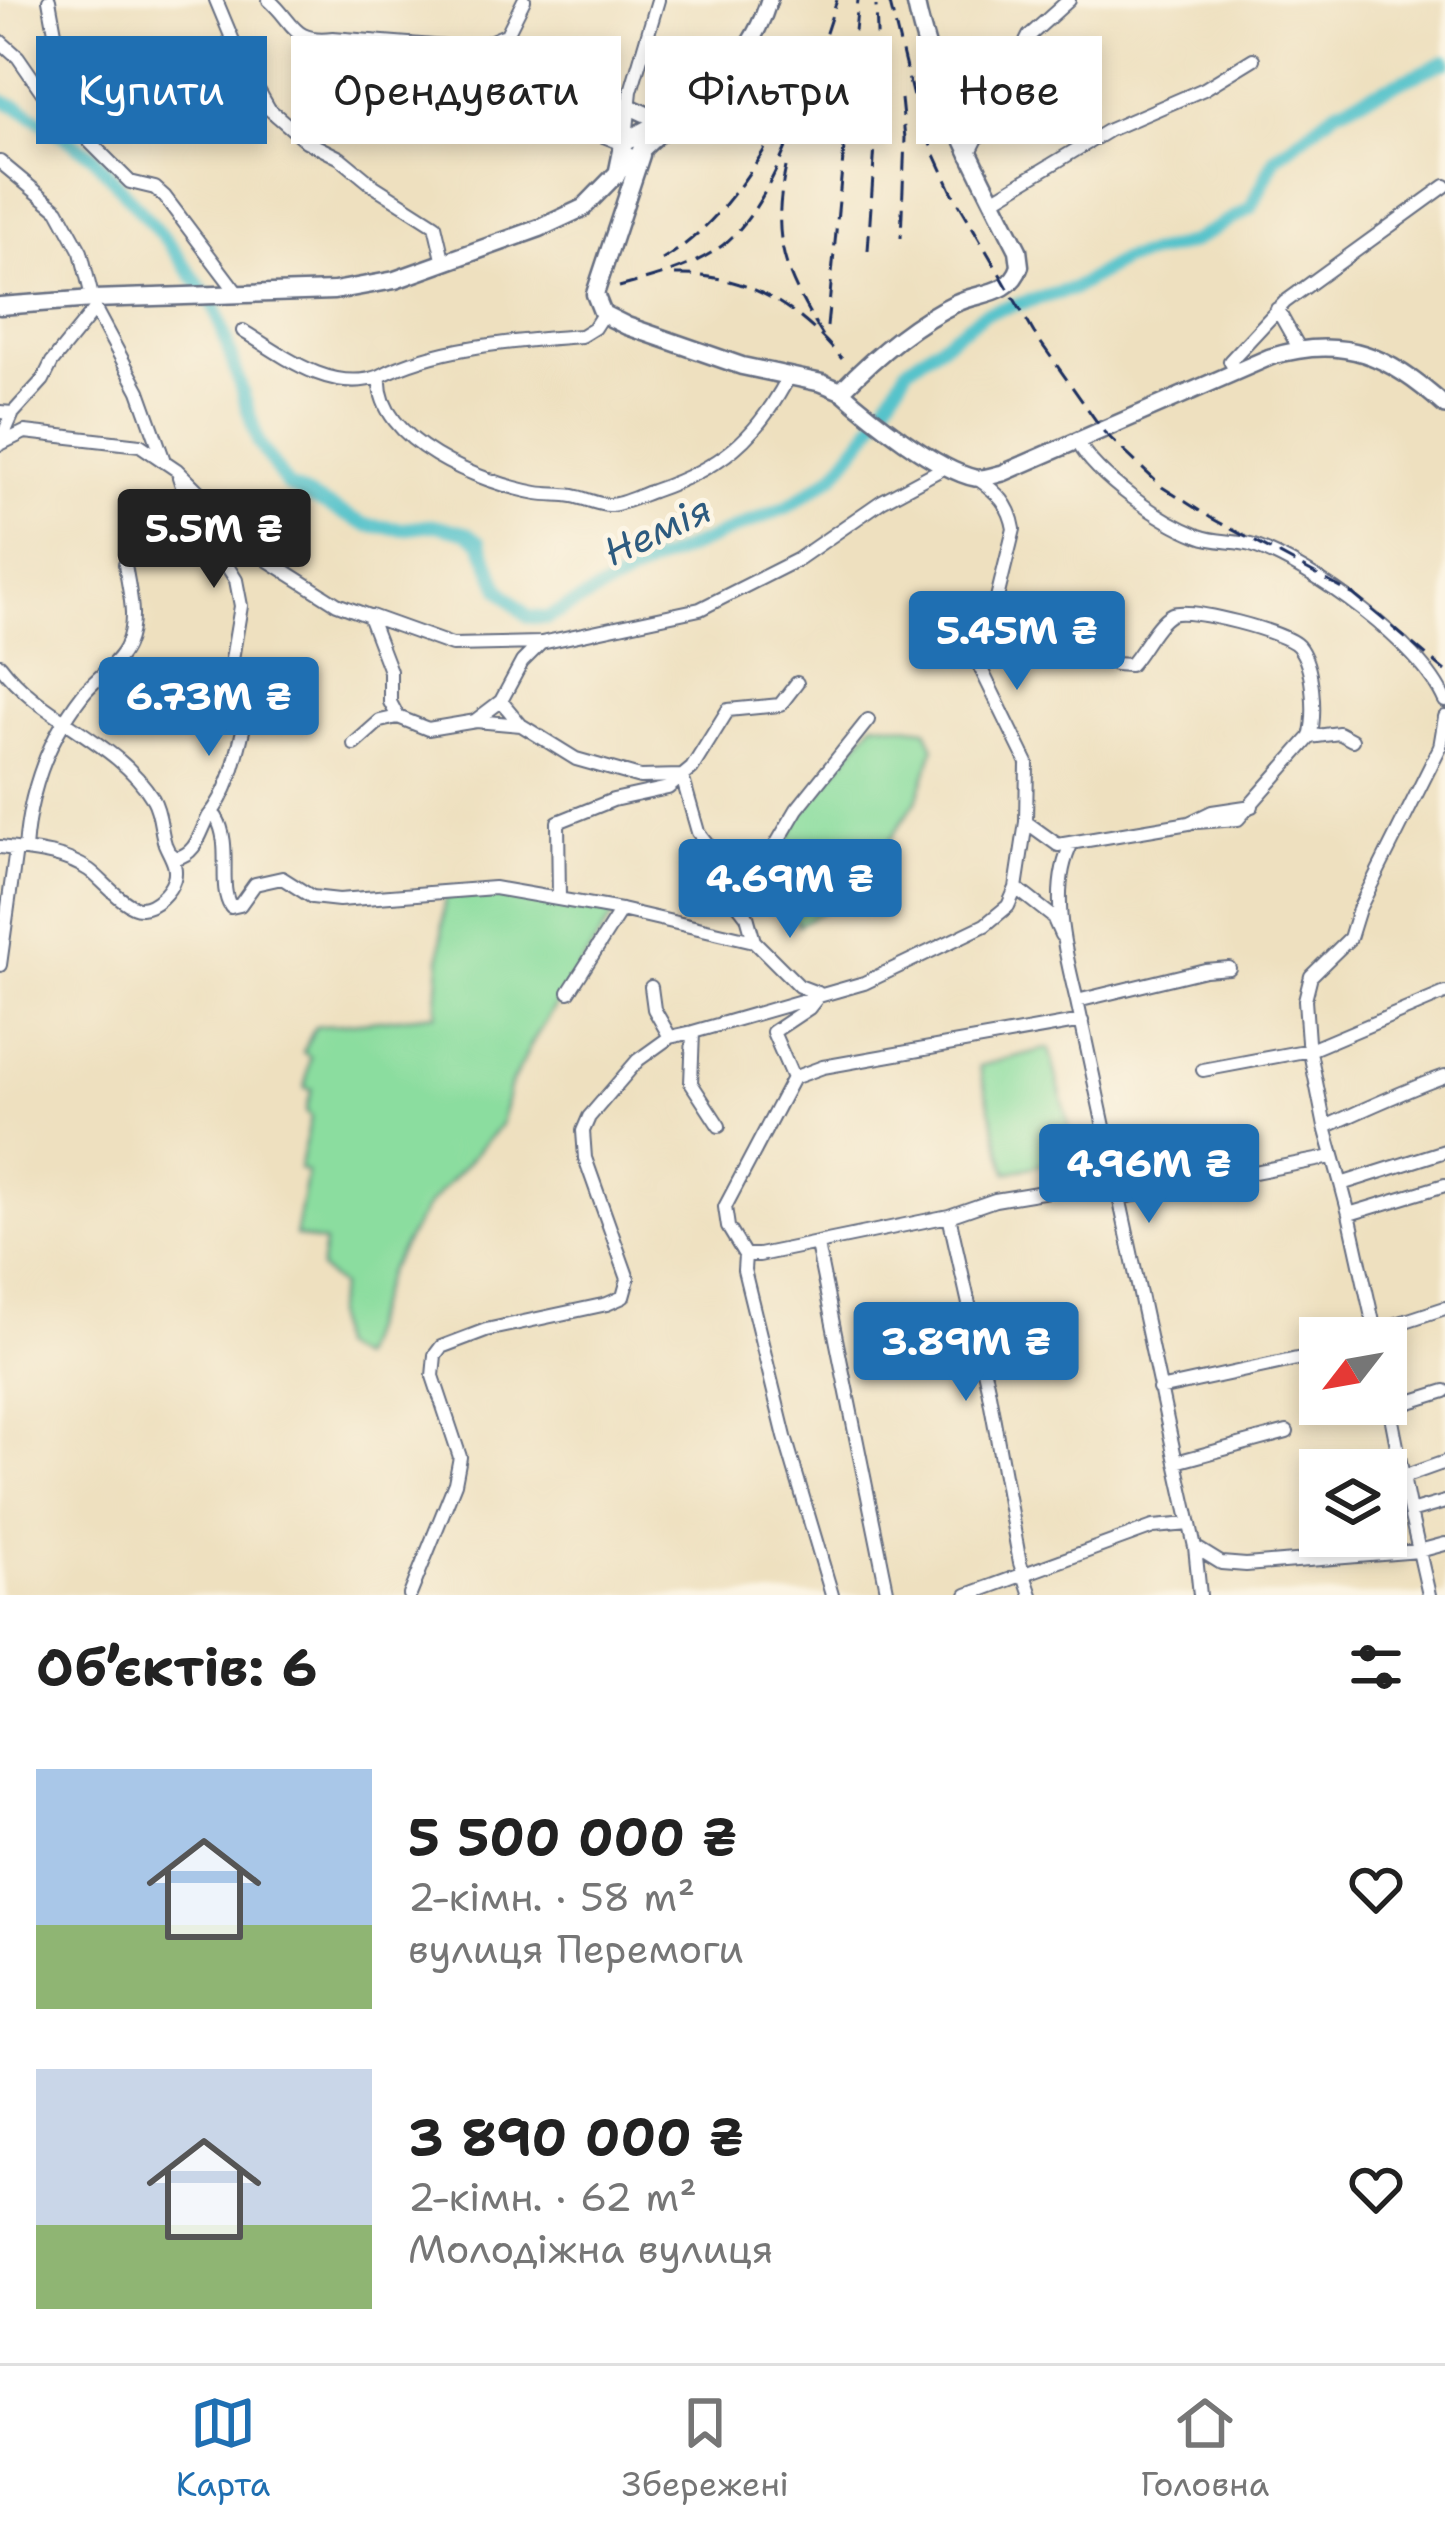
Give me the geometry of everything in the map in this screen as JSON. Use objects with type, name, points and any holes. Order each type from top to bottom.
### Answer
[{"type":"highway","points":[[629,156],[595,294],[603,314],[703,353],[841,391],[875,356],[926,320],[1014,281],[1020,259],[935,81],[914,0]]},
{"type":"highway","points":[[0,306],[356,288],[395,280],[540,229],[583,208],[629,156]]},
{"type":"highway","points":[[583,208],[601,211],[613,230]]},
{"type":"main road","points":[[757,36],[769,0]]},
{"type":"main road","points":[[628,106],[645,114]]},
{"type":"main road","points":[[629,156],[645,138]]},
{"type":"main road","points":[[629,156],[645,142]]},
{"type":"main road","points":[[841,391],[885,427],[946,466],[978,479],[1003,473],[1299,348],[1335,346],[1374,357],[1445,406]]},
{"type":"street","points":[[49,0],[56,36]]},
{"type":"street","points":[[216,0],[269,110],[306,141],[340,158],[435,225],[444,263]]},
{"type":"street","points":[[268,0],[305,36]]},
{"type":"street","points":[[504,36],[524,0]]},
{"type":"street","points":[[607,144],[629,156],[628,106],[658,0]]},
{"type":"street","points":[[968,156],[1029,36],[1069,0]]},
{"type":"street","points":[[0,41],[36,84]]},
{"type":"street","points":[[991,201],[1109,130],[1204,89],[1253,59]]},
{"type":"street","points":[[95,144],[130,182],[155,188],[165,196],[238,294]]},
{"type":"street","points":[[0,162],[58,210],[82,252],[94,304],[139,391],[164,459]]},
{"type":"street","points":[[1236,372],[1230,361],[1277,309],[1445,186]]},
{"type":"street","points":[[0,444],[6,413],[43,380],[94,304]]},
{"type":"street","points":[[1277,309],[1299,348]]},
{"type":"street","points":[[243,332],[318,373],[363,382],[400,366],[488,343],[580,336],[594,328],[603,314]]},
{"type":"street","points":[[380,376],[379,396],[407,438],[484,478],[536,493],[577,496],[610,505],[698,475],[742,444],[765,418],[789,376]]},
{"type":"street","points":[[0,444],[26,432],[140,445],[177,470],[269,561],[338,604],[452,645],[541,643],[700,609],[797,560],[882,501],[946,466]]},
{"type":"street","points":[[1077,441],[1087,460],[1120,489],[1200,537],[1254,546],[1360,608],[1420,658],[1445,701]]},
{"type":"street","points":[[169,852],[176,858],[185,856],[195,846],[228,786],[243,718],[254,692],[231,664],[239,593],[226,563],[189,506],[177,470]]},
{"type":"street","points":[[410,1595],[460,1457],[433,1376],[435,1355],[441,1348],[486,1330],[622,1297],[628,1279],[585,1158],[583,1131],[589,1117],[638,1060],[670,1037],[864,983],[986,926],[1008,906],[1016,888],[1026,822],[1027,764],[980,667],[1014,529],[1011,512],[995,490],[978,479]]},
{"type":"street","points":[[0,965],[38,773],[81,697],[124,652],[132,602],[125,564],[189,506]]},
{"type":"street","points":[[1026,822],[1058,845],[1238,819],[1310,737],[1316,713],[1306,662],[1298,646],[1286,638],[1214,617],[1180,613],[1164,621],[1130,665],[1115,664]]},
{"type":"street","points":[[369,616],[390,671],[390,702],[398,717]]},
{"type":"street","points":[[476,721],[501,701],[522,662],[541,643]]},
{"type":"street","points":[[0,665],[14,684],[63,723],[99,743],[144,787],[156,804],[176,871],[172,885],[157,902],[141,908],[130,906],[86,867],[65,857],[0,847]]},
{"type":"street","points":[[559,897],[558,822],[614,800],[668,788],[710,742],[728,710],[780,705],[797,683]]},
{"type":"street","points":[[501,701],[521,725],[576,759],[640,777],[682,776]]},
{"type":"street","points":[[354,744],[380,721],[398,717],[428,729],[476,721],[521,725]]},
{"type":"street","points":[[1372,1317],[1325,1127],[1306,1000],[1312,976],[1350,938],[1358,909],[1440,747],[1445,717]]},
{"type":"street","points":[[740,906],[797,809],[868,720]]},
{"type":"street","points":[[1310,737],[1339,733],[1352,740]]},
{"type":"street","points":[[682,776],[698,832],[715,854],[727,890],[740,906],[754,941],[799,986],[820,994]]},
{"type":"street","points":[[208,816],[220,823],[226,845],[226,903],[232,907],[255,884],[282,878],[312,897],[339,900],[494,888],[559,897],[754,941]]},
{"type":"street","points":[[1061,935],[1064,911],[1059,880],[1072,843]]},
{"type":"street","points":[[1016,888],[1053,917],[1061,935],[1195,1547],[1201,1595]]},
{"type":"street","points":[[569,992],[621,910]]},
{"type":"street","points":[[1077,1001],[1229,968]]},
{"type":"street","points":[[651,987],[654,1009],[670,1037]]},
{"type":"street","points":[[1203,1070],[1310,1050],[1445,993]]},
{"type":"street","points":[[793,1078],[773,1032],[820,994]]},
{"type":"street","points":[[832,1595],[785,1437],[744,1270],[745,1255],[728,1227],[725,1207],[793,1078],[823,1067],[1082,1021]]},
{"type":"street","points":[[693,1032],[692,1083],[719,1126]]},
{"type":"street","points":[[1325,1127],[1445,1076]]},
{"type":"street","points":[[1341,1184],[1445,1151]]},
{"type":"street","points":[[1119,1198],[1332,1157]]},
{"type":"street","points":[[745,1255],[817,1245],[949,1216],[994,1200],[1115,1180]]},
{"type":"street","points":[[1349,1214],[1445,1185]]},
{"type":"street","points":[[949,1216],[1031,1595]]},
{"type":"street","points":[[817,1245],[888,1595]]},
{"type":"street","points":[[1407,1323],[1445,1308]]},
{"type":"street","points":[[1159,1389],[1299,1359]]},
{"type":"street","points":[[1407,1403],[1445,1391]]},
{"type":"street","points":[[1176,1462],[1287,1432]]},
{"type":"street","points":[[1407,1476],[1445,1462]]},
{"type":"street","points":[[1407,1497],[1429,1595]]},
{"type":"street","points":[[1410,1512],[1445,1502]]},
{"type":"street","points":[[967,1595],[1153,1527],[1190,1524]]},
{"type":"street","points":[[1195,1547],[1220,1563],[1246,1564],[1419,1552],[1445,1544]]},
{"type":"green space","points":[[874,722],[926,729],[934,748],[918,798],[853,895],[798,925],[773,869],[800,815]]},
{"type":"green space","points":[[492,892],[615,912],[533,1041],[509,1088],[501,1125],[426,1208],[388,1271],[358,1358],[337,1347],[333,1313],[340,1286],[320,1269],[324,1243],[295,1236],[307,1172],[299,1169],[311,1117],[306,1111],[312,1089],[305,1088],[310,1057],[303,1052],[315,1027],[436,1014],[445,895]]},
{"type":"green space","points":[[1049,1048],[1077,1156],[1007,1173],[979,1066]]},
{"type":"waterway","name":"Немія","points":[[0,100],[21,108],[92,155],[170,245],[215,307],[259,444],[288,486],[366,525],[402,529],[435,525],[467,533],[480,542],[500,589],[528,617],[547,618],[655,562],[789,506],[834,475],[868,432],[908,367],[985,313],[1073,289],[1123,260],[1190,243],[1251,208],[1275,158],[1338,109],[1445,62]]},
{"type":"railway","points":[[619,287],[699,260],[744,224],[778,166],[837,0]]},
{"type":"railway","points":[[827,327],[858,0]]},
{"type":"railway","points":[[889,0],[918,117],[951,190],[1034,333],[1104,432],[1162,487],[1354,595],[1445,671]]},
{"type":"railway","points":[[868,251],[879,85],[876,6]]},
{"type":"railway","points":[[901,99],[905,138],[901,238]]},
{"type":"railway","points":[[662,260],[715,216],[767,144]]},
{"type":"railway","points":[[786,167],[780,215],[784,256],[823,336]]},
{"type":"railway","points":[[675,275],[725,280],[768,296],[807,323],[842,359]]}]
